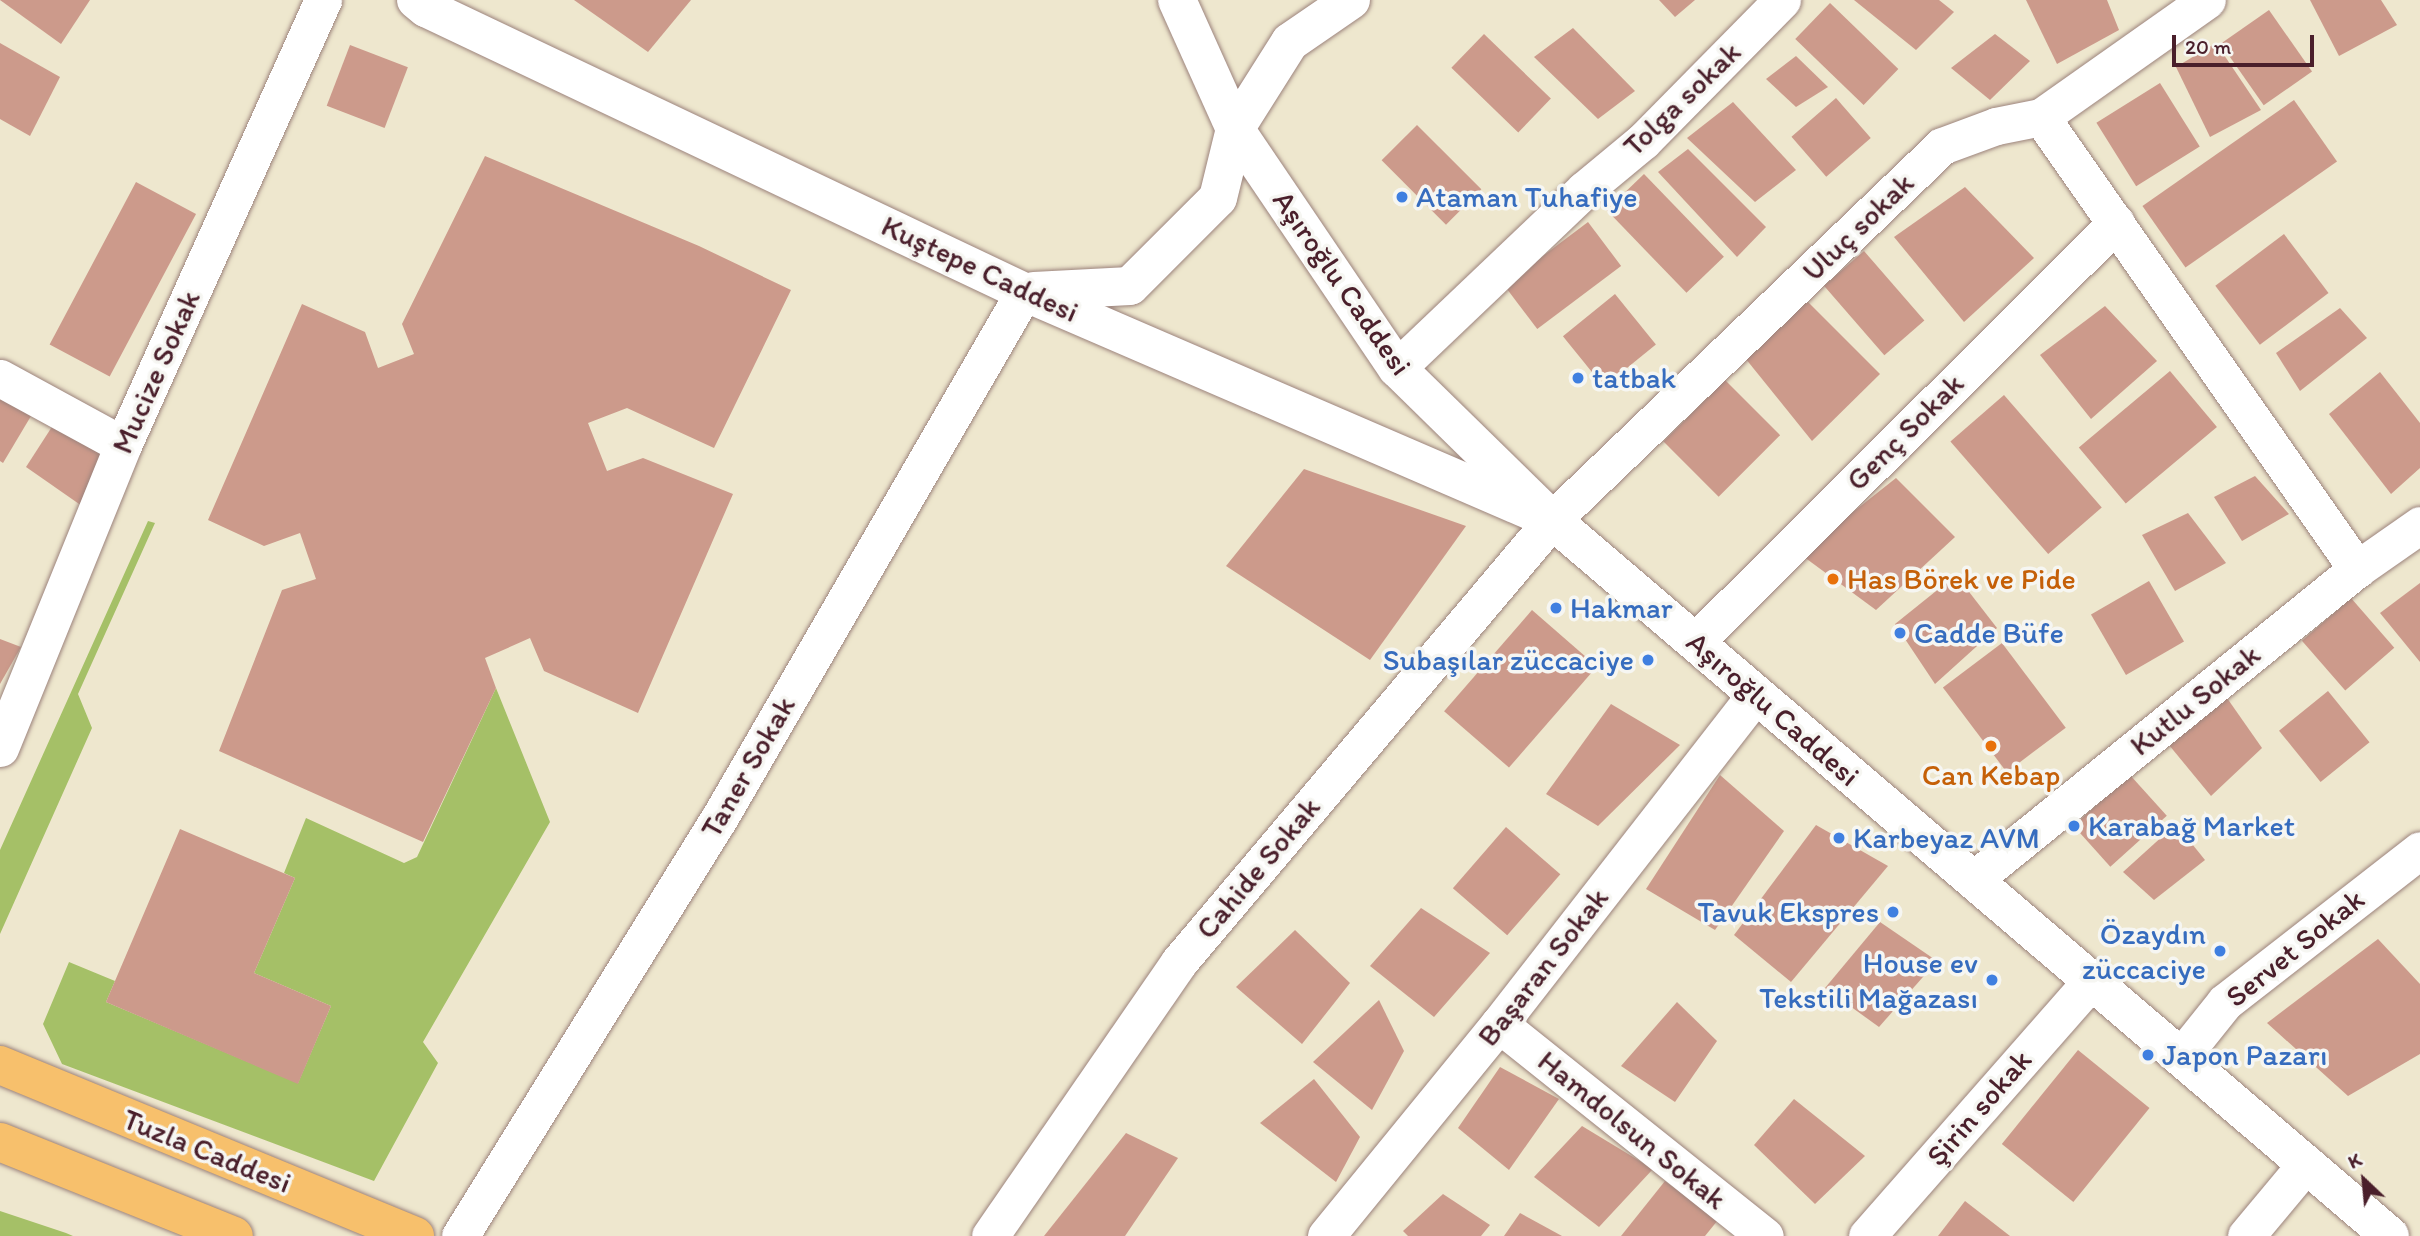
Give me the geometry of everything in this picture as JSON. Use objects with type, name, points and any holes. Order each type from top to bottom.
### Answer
[{"type":"main road","name":"Tuzla Caddesi","points":[[0,1065],[415,1236]]},
{"type":"main road","points":[[0,1142],[234,1236]]},
{"type":"street","name":"Mucize Sokak","points":[[0,748],[122,445],[323,0]]},
{"type":"street","name":"Aşıroğlu Caddesi","points":[[1177,0],[1235,128],[1397,368],[1552,520],[2390,1236]]},
{"type":"street","points":[[1024,292],[1130,286],[1218,198],[1235,128],[1290,42],[1351,0]]},
{"type":"street","name":"Tolga sokak","points":[[1397,368],[1584,190],[1643,141],[1782,0]]},
{"type":"street","name":"Uluç sokak","points":[[1552,520],[1942,146],[1996,126],[2041,117],[2207,0]]},
{"type":"street","name":"Kuştepe Caddesi","points":[[425,3],[1024,292],[1552,520]]},
{"type":"street","points":[[2041,117],[2357,569]]},
{"type":"street","name":"Genç Sokak","points":[[1695,642],[2116,223]]},
{"type":"street","name":"Taner Sokak","points":[[460,1236],[717,822],[1024,292]]},
{"type":"street","points":[[0,378],[122,445]]},
{"type":"street","name":"Cahide Sokak","points":[[990,1236],[1179,962],[1552,520]]},
{"type":"street","name":"Kutlu Sokak","points":[[1973,880],[2357,569],[2420,525]]},
{"type":"street","name":"Başaran Sokak","points":[[1326,1236],[1499,1024],[1756,694]]},
{"type":"street","name":"Servet Sokak","points":[[2181,1057],[2225,1002],[2420,850]]},
{"type":"street","name":"Şirin sokak","points":[[1867,1236],[2091,981]]},
{"type":"street","name":"Hamdolsun Sokak","points":[[1499,1024],[1765,1236]]},
{"type":"street","points":[[2246,1236],[2306,1164]]},
{"type":"green space","points":[[148,521],[155,523],[78,694],[92,728],[0,934],[0,850]]},
{"type":"green space","points":[[496,688],[550,822],[423,1042],[438,1063],[374,1181],[62,1064],[43,1024],[69,962],[115,981],[106,1002],[298,1083],[331,1006],[254,973],[295,878],[284,873],[306,818],[404,863],[417,857]]},
{"type":"green space","points":[[0,1211],[66,1233],[73,1236],[0,1236]]},
{"type":"building","points":[[0,0],[90,0],[61,44]]},
{"type":"building","points":[[574,0],[691,0],[648,52]]},
{"type":"building","points":[[1659,0],[1695,0],[1675,17]]},
{"type":"building","points":[[1854,0],[1939,0],[1954,12],[1916,50]]},
{"type":"building","points":[[2026,0],[2107,0],[2119,30],[2057,64]]},
{"type":"building","points":[[2310,0],[2381,0],[2397,25],[2339,56]]},
{"type":"building","points":[[1830,3],[1898,69],[1864,105],[1795,39]]},
{"type":"building","points":[[2269,10],[2312,71],[2264,105],[2221,44]]},
{"type":"building","points":[[1573,28],[1635,91],[1598,119],[1534,57]]},
{"type":"building","points":[[1484,34],[1551,99],[1518,132],[1451,68]]},
{"type":"building","points":[[1995,34],[2030,61],[1990,100],[1951,68]]},
{"type":"building","points":[[0,43],[60,77],[30,136],[0,119]]},
{"type":"building","points":[[2216,43],[2261,110],[2210,137],[2176,67]]},
{"type":"building","points":[[350,45],[408,67],[385,128],[327,106]]},
{"type":"building","points":[[1796,56],[1828,87],[1796,107],[1766,79]]},
{"type":"building","points":[[2160,83],[2200,147],[2136,186],[2096,123]]},
{"type":"building","points":[[1836,98],[1871,138],[1826,177],[1791,137]]},
{"type":"building","points":[[2294,100],[2337,161],[2185,268],[2142,206]]},
{"type":"building","points":[[1733,102],[1796,170],[1755,202],[1687,138]]},
{"type":"building","points":[[1417,125],[1481,189],[1446,225],[1382,160]]},
{"type":"building","points":[[1688,149],[1766,227],[1737,257],[1658,172]]},
{"type":"building","points":[[485,156],[699,246],[791,290],[714,448],[627,408],[588,423],[607,471],[643,458],[733,494],[638,713],[544,671],[530,638],[485,658],[496,688],[423,842],[219,751],[282,590],[316,579],[300,533],[264,546],[208,520],[302,304],[365,332],[378,368],[414,354],[402,324]]},
{"type":"building","points":[[1644,174],[1724,257],[1686,293],[1607,210]]},
{"type":"building","points":[[136,182],[196,214],[110,376],[50,344]]},
{"type":"building","points":[[1965,187],[2034,258],[1964,322],[1894,237]]},
{"type":"building","points":[[1588,222],[1621,266],[1537,329],[1504,285]]},
{"type":"building","points":[[2284,234],[2329,293],[2260,345],[2215,286]]},
{"type":"building","points":[[1864,251],[1924,320],[1884,355],[1824,286]]},
{"type":"building","points":[[1615,294],[1656,345],[1604,387],[1563,336]]},
{"type":"building","points":[[1803,297],[1880,374],[1812,441],[1737,348]]},
{"type":"building","points":[[2105,306],[2157,361],[2091,419],[2040,355]]},
{"type":"building","points":[[2340,308],[2367,338],[2300,391],[2276,353]]},
{"type":"building","points":[[2170,371],[2217,427],[2126,503],[2079,447]]},
{"type":"building","points":[[2380,372],[2420,423],[2420,468],[2391,494],[2329,414]]},
{"type":"building","points":[[1725,380],[1780,435],[1719,497],[1663,442]]},
{"type":"building","points":[[0,391],[34,411],[3,463],[0,461]]},
{"type":"building","points":[[2004,395],[2102,507],[2048,554],[1950,442]]},
{"type":"building","points":[[57,419],[108,453],[82,506],[26,467]]},
{"type":"building","points":[[1304,469],[1466,526],[1370,660],[1226,566]]},
{"type":"building","points":[[2255,476],[2289,514],[2242,541],[2214,497]]},
{"type":"building","points":[[1896,478],[1955,537],[1876,610],[1800,554]]},
{"type":"building","points":[[2188,513],[2226,563],[2175,591],[2142,535]]},
{"type":"building","points":[[1956,575],[1997,628],[1935,684],[1895,624]]},
{"type":"building","points":[[2149,581],[2184,642],[2126,675],[2091,614]]},
{"type":"building","points":[[2420,583],[2420,662],[2380,613]]},
{"type":"building","points":[[2351,598],[2394,648],[2345,690],[2302,641]]},
{"type":"building","points":[[1532,610],[1597,666],[1509,768],[1444,711]]},
{"type":"building","points":[[0,639],[21,647],[0,684]]},
{"type":"building","points":[[2002,643],[2066,728],[2007,772],[1943,688]]},
{"type":"building","points":[[2328,691],[2370,742],[2321,782],[2279,731]]},
{"type":"building","points":[[2227,698],[2262,748],[2211,796],[2169,745]]},
{"type":"building","points":[[1611,704],[1680,745],[1598,826],[1546,794]]},
{"type":"building","points":[[1720,775],[1784,831],[1715,930],[1646,889]]},
{"type":"building","points":[[2130,775],[2167,816],[2110,867],[2074,826]]},
{"type":"building","points":[[2176,824],[2205,860],[2154,900],[2123,872]]},
{"type":"building","points":[[1816,825],[1888,866],[1791,982],[1734,935]]},
{"type":"building","points":[[1506,827],[1560,874],[1507,935],[1453,888]]},
{"type":"building","points":[[180,829],[295,878],[254,973],[331,1006],[298,1084],[106,1002]]},
{"type":"building","points":[[1421,908],[1490,953],[1434,1017],[1370,966]]},
{"type":"building","points":[[1880,922],[1937,961],[1879,1027],[1825,988]]},
{"type":"building","points":[[1295,930],[1350,983],[1302,1044],[1236,987]]},
{"type":"building","points":[[2378,939],[2420,984],[2420,1054],[2348,1096],[2267,1023]]},
{"type":"building","points":[[1379,1000],[1404,1051],[1372,1110],[1313,1062]]},
{"type":"building","points":[[1677,1002],[1717,1041],[1675,1102],[1621,1066]]},
{"type":"building","points":[[2078,1050],[2149,1108],[2073,1202],[2002,1144]]},
{"type":"building","points":[[1500,1067],[1559,1099],[1509,1170],[1458,1128]]},
{"type":"building","points":[[1314,1079],[1360,1137],[1336,1182],[1260,1123]]},
{"type":"building","points":[[1794,1099],[1865,1156],[1815,1204],[1754,1145]]},
{"type":"building","points":[[1582,1126],[1653,1169],[1599,1227],[1534,1177]]},
{"type":"building","points":[[1126,1133],[1178,1158],[1125,1236],[1044,1236]]},
{"type":"building","points":[[1665,1181],[1718,1220],[1705,1236],[1621,1236]]},
{"type":"building","points":[[1443,1194],[1490,1225],[1481,1236],[1408,1236],[1403,1231]]},
{"type":"building","points":[[1965,1201],[2010,1236],[1938,1236]]},
{"type":"building","points":[[1520,1213],[1562,1236],[1504,1236]]},
{"type":"place","name":"Ataman Tuhafiye","points":[[1402,197]]},
{"type":"place","name":"tatbak","points":[[1578,378]]},
{"type":"place","name":"Has Börek ve Pide","points":[[1833,579]]},
{"type":"place","name":"Hakmar","points":[[1556,608]]},
{"type":"place","name":"Cadde Büfe","points":[[1900,633]]},
{"type":"place","name":"Subaşılar züccaciye","points":[[1648,660]]},
{"type":"place","name":"Can Kebap","points":[[1991,746]]},
{"type":"place","name":"Karabağ Market","points":[[2074,826]]},
{"type":"place","name":"Karbeyaz AVM","points":[[1839,838]]},
{"type":"place","name":"Tavuk Ekspres","points":[[1893,912]]},
{"type":"place","name":"Özaydın züccaciye","points":[[2220,951]]},
{"type":"place","name":"House ev Tekstili Mağazası","points":[[1992,980]]},
{"type":"place","name":"Japon Pazarı","points":[[2148,1055]]}]
